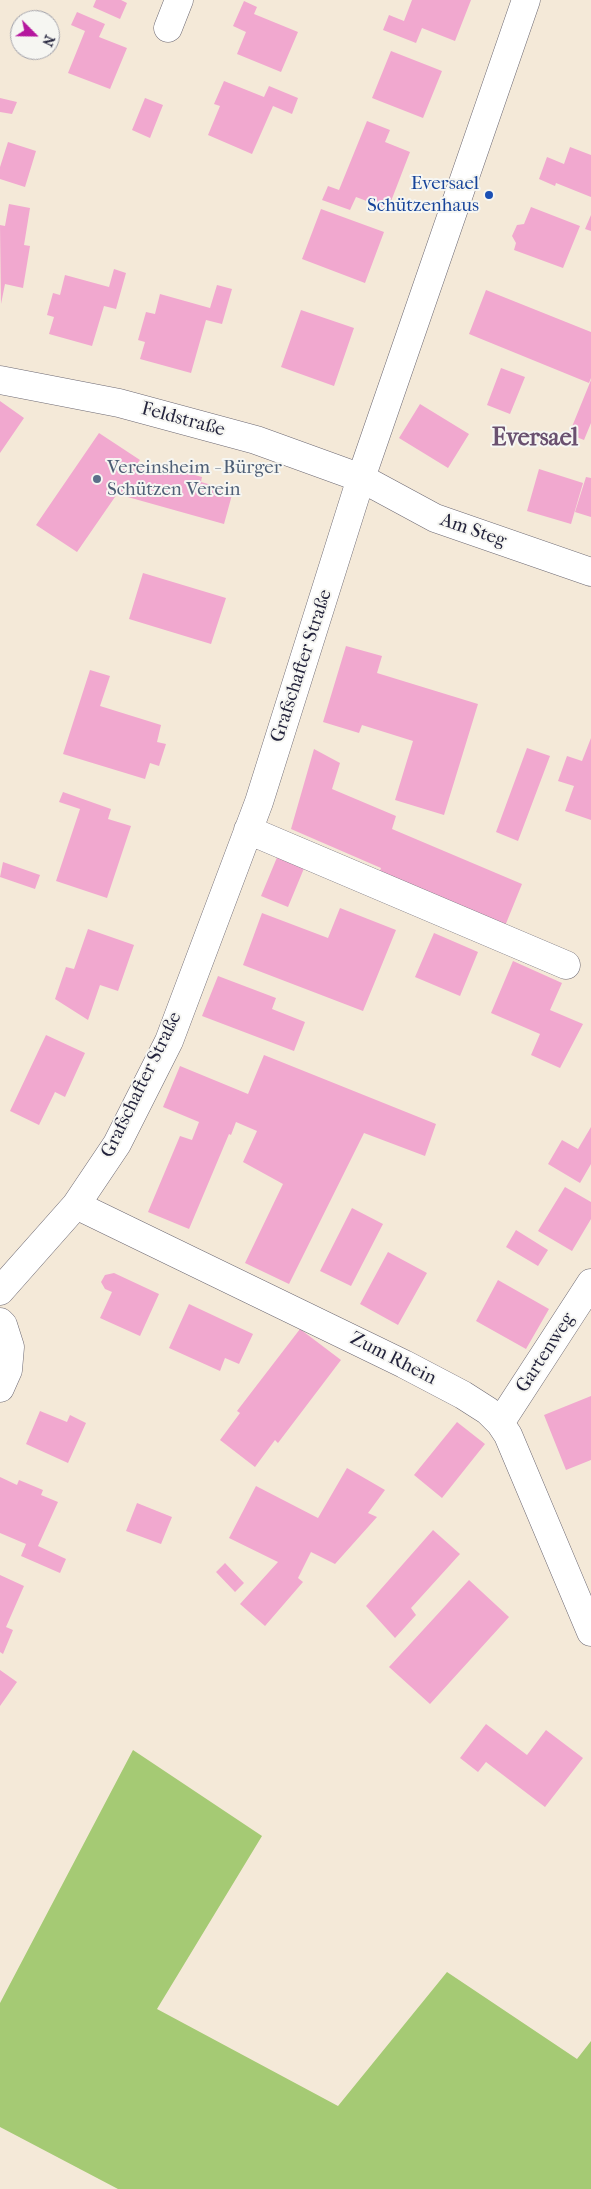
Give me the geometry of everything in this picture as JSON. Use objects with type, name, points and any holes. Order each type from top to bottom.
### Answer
[{"type":"street","points":[[168,28],[179,0]]},
{"type":"street","name":"Grafschafter Straße","points":[[0,1292],[76,1205],[117,1144],[169,1041],[259,802],[361,478],[526,0]]},
{"type":"street","name":"Feldstraße","points":[[0,380],[128,405],[256,440],[361,478]]},
{"type":"street","name":"Am Steg","points":[[361,478],[435,518],[591,572]]},
{"type":"street","points":[[248,830],[566,964]]},
{"type":"street","name":"Zum Rhein","points":[[76,1205],[404,1364],[463,1395],[488,1411],[500,1423],[508,1435],[591,1632]]},
{"type":"street","name":"Gartenweg","points":[[500,1423],[591,1283]]},
{"type":"street","points":[[0,1322],[3,1325],[10,1347],[8,1370],[0,1388]]},
{"type":"green space","points":[[133,1750],[262,1836],[157,2009],[338,2106],[447,1972],[577,2059],[591,2041],[591,2189],[118,2189],[0,2127],[0,2003]]},
{"type":"building","points":[[96,0],[121,0],[127,3],[120,19],[93,7]]},
{"type":"building","points":[[412,0],[471,0],[455,41],[422,28],[416,43],[383,30],[389,15],[404,21]]},
{"type":"building","points":[[244,1],[257,7],[254,14],[298,32],[281,72],[237,54],[246,32],[233,26]]},
{"type":"building","points":[[77,12],[105,24],[99,37],[127,48],[110,89],[68,73],[85,31],[71,25]]},
{"type":"building","points":[[391,51],[442,71],[423,118],[372,98]]},
{"type":"building","points":[[224,81],[264,97],[269,86],[298,98],[292,114],[273,106],[252,154],[208,135],[220,106],[214,104]]},
{"type":"building","points":[[0,98],[17,102],[12,114],[0,112]]},
{"type":"building","points":[[145,98],[163,105],[150,138],[132,130]]},
{"type":"building","points":[[367,121],[390,130],[385,142],[410,152],[388,209],[356,197],[350,210],[322,200],[328,186],[339,190]]},
{"type":"building","points":[[8,142],[36,151],[25,187],[0,179],[0,167]]},
{"type":"building","points":[[570,147],[591,155],[591,197],[556,183],[555,186],[539,179],[547,157],[564,164]]},
{"type":"building","points":[[9,204],[30,208],[24,245],[30,246],[23,288],[5,284],[1,304],[0,225],[5,226]]},
{"type":"building","points":[[531,207],[580,226],[563,268],[514,250],[516,243],[512,236],[517,225],[524,224]]},
{"type":"building","points":[[321,209],[384,232],[365,283],[302,259]]},
{"type":"building","points":[[591,215],[591,231],[585,229]]},
{"type":"building","points":[[114,269],[126,273],[116,309],[104,306],[92,346],[49,334],[54,317],[47,315],[53,293],[60,295],[65,275],[109,287]]},
{"type":"building","points":[[217,285],[232,289],[222,324],[206,320],[191,373],[140,359],[145,342],[138,340],[146,312],[155,314],[160,294],[210,308]]},
{"type":"building","points":[[486,290],[591,332],[591,378],[589,383],[469,334]]},
{"type":"building","points":[[301,310],[354,328],[334,386],[281,367]]},
{"type":"building","points":[[501,368],[525,377],[510,414],[487,405]]},
{"type":"building","points":[[591,380],[591,423],[584,440],[569,434]]},
{"type":"building","points":[[0,401],[24,418],[0,453]]},
{"type":"building","points":[[420,404],[469,434],[448,468],[399,438]]},
{"type":"building","points":[[99,433],[140,460],[137,464],[168,473],[170,468],[202,477],[201,482],[233,491],[224,524],[117,494],[77,552],[36,525]]},
{"type":"building","points":[[539,469],[583,483],[571,524],[527,511]]},
{"type":"building","points":[[586,477],[591,478],[591,517],[575,512]]},
{"type":"building","points":[[143,573],[226,598],[211,644],[129,619]]},
{"type":"building","points":[[346,646],[382,656],[377,673],[478,704],[444,815],[395,800],[413,741],[362,725],[359,733],[323,722]]},
{"type":"building","points":[[90,670],[110,676],[100,706],[161,725],[157,742],[166,744],[159,766],[150,763],[145,779],[63,754]]},
{"type":"building","points":[[591,738],[591,820],[565,811],[574,786],[558,781],[567,756],[582,761]]},
{"type":"building","points":[[527,748],[550,756],[518,841],[496,832]]},
{"type":"building","points":[[314,749],[340,763],[332,789],[396,816],[392,829],[522,884],[505,926],[380,871],[381,868],[291,829]]},
{"type":"building","points":[[63,792],[111,809],[108,819],[131,826],[107,898],[56,881],[80,809],[59,802]]},
{"type":"building","points":[[278,855],[305,866],[288,907],[261,896]]},
{"type":"building","points":[[3,862],[40,875],[35,889],[0,877]]},
{"type":"building","points":[[340,908],[396,930],[363,1011],[243,965],[262,913],[328,938]]},
{"type":"building","points":[[88,929],[134,945],[118,991],[100,985],[88,1020],[55,999],[66,967],[74,969]]},
{"type":"building","points":[[434,933],[478,952],[460,996],[415,977]]},
{"type":"building","points":[[513,961],[562,983],[550,1010],[583,1024],[560,1068],[531,1055],[540,1034],[491,1013]]},
{"type":"building","points":[[218,976],[276,998],[272,1009],[305,1022],[294,1051],[202,1016]]},
{"type":"building","points":[[46,1035],[85,1053],[65,1097],[55,1092],[39,1125],[10,1111]]},
{"type":"building","points":[[264,1055],[436,1124],[425,1156],[364,1133],[289,1284],[245,1263],[283,1184],[243,1162],[257,1131],[236,1122],[231,1135],[229,1134],[189,1229],[148,1212],[180,1136],[192,1140],[199,1122],[163,1107],[180,1066],[248,1094]]},
{"type":"building","points":[[591,1127],[591,1164],[580,1183],[548,1164],[562,1140],[578,1149]]},
{"type":"building","points":[[565,1187],[591,1202],[591,1219],[572,1251],[538,1231]]},
{"type":"building","points":[[352,1208],[383,1224],[351,1286],[320,1271]]},
{"type":"building","points":[[516,1230],[548,1250],[538,1266],[506,1247]]},
{"type":"building","points":[[388,1252],[427,1273],[398,1325],[360,1304]]},
{"type":"building","points":[[114,1273],[159,1294],[140,1336],[100,1318],[112,1292],[105,1289],[101,1282],[105,1275]]},
{"type":"building","points":[[498,1280],[549,1309],[526,1349],[476,1321]]},
{"type":"building","points":[[189,1304],[253,1334],[239,1364],[225,1358],[220,1371],[169,1348]]},
{"type":"building","points":[[300,1329],[341,1360],[278,1443],[275,1440],[255,1467],[220,1440],[240,1413],[237,1411]]},
{"type":"building","points":[[591,1396],[591,1460],[566,1470],[544,1415]]},
{"type":"building","points":[[40,1411],[67,1422],[70,1415],[86,1423],[68,1463],[26,1444]]},
{"type":"building","points":[[457,1422],[485,1444],[442,1498],[414,1475]]},
{"type":"building","points":[[347,1468],[385,1490],[368,1513],[377,1517],[335,1564],[311,1552],[298,1578],[303,1582],[265,1626],[240,1604],[278,1562],[229,1538],[256,1486],[318,1518]]},
{"type":"building","points":[[0,1477],[17,1485],[19,1480],[43,1490],[41,1495],[58,1502],[38,1546],[66,1559],[60,1573],[21,1556],[26,1544],[0,1533]]},
{"type":"building","points":[[137,1503],[172,1517],[161,1544],[126,1531]]},
{"type":"building","points":[[433,1530],[460,1554],[411,1608],[416,1615],[395,1638],[366,1606]]},
{"type":"building","points":[[225,1563],[244,1583],[235,1592],[216,1572]]},
{"type":"building","points":[[0,1575],[24,1586],[6,1627],[13,1630],[3,1654],[0,1652]]},
{"type":"building","points":[[469,1580],[509,1617],[430,1704],[389,1667]]},
{"type":"building","points":[[0,1670],[17,1682],[0,1706]]},
{"type":"building","points":[[486,1724],[527,1755],[546,1730],[583,1758],[545,1807],[486,1762],[478,1772],[460,1758]]},
{"type":"place","name":"Eversael Schützenhaus","points":[[489,195]]},
{"type":"place","name":"Vereinsheim - Bürger Schützen Verein","points":[[97,479]]},
{"type":"district","name":"Eversael","points":[[535,439]]}]
